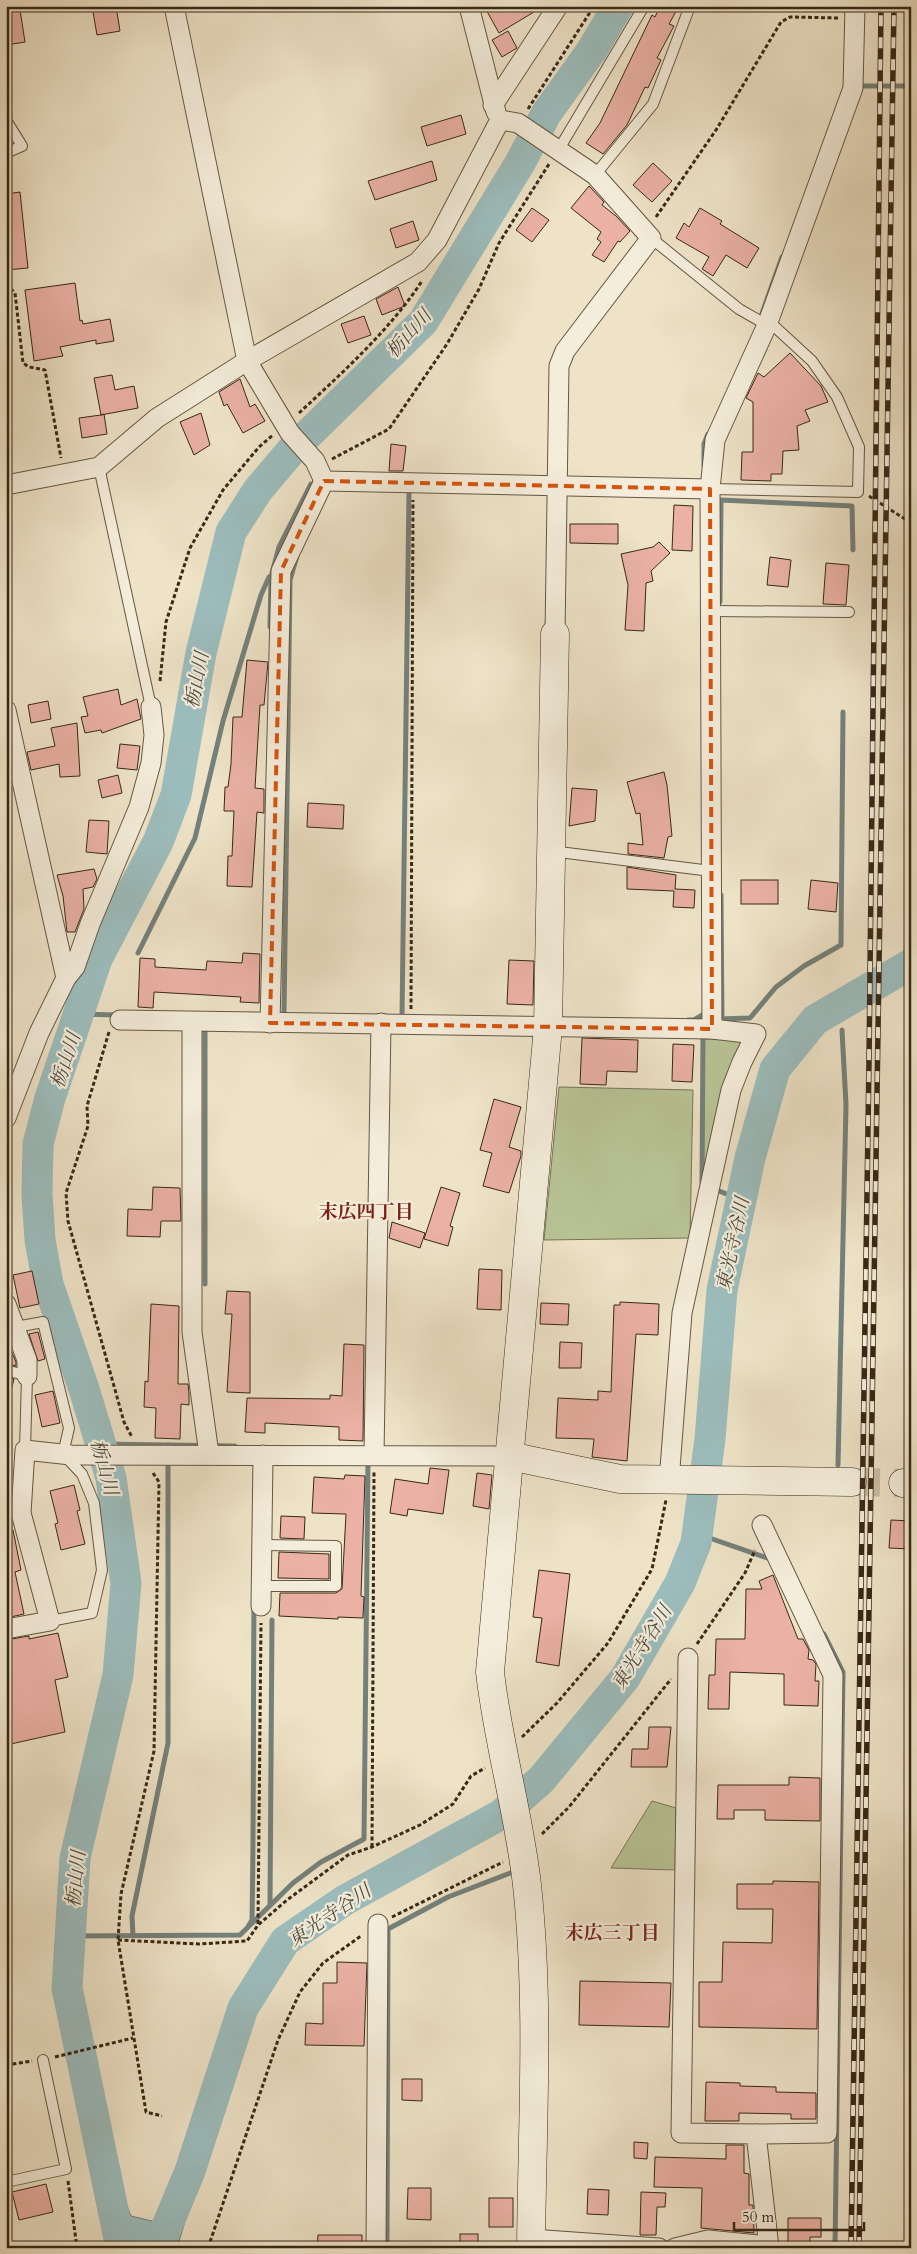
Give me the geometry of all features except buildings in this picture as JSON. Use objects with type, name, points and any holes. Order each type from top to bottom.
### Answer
[{"type":"street","points":[[174,6],[248,361],[288,429],[319,470],[413,482],[710,489]]},
{"type":"street","points":[[469,6],[496,112],[518,123],[595,175],[648,235],[565,351],[559,366],[548,1027],[490,1672],[503,1761],[521,1842],[530,1924],[534,2005],[531,2243],[659,2248]]},
{"type":"street","points":[[6,485],[99,467],[157,418],[248,361],[418,262],[437,240],[496,112],[558,6]]},
{"type":"street","points":[[712,1028],[710,489],[715,440],[767,325],[853,88],[855,12]]},
{"type":"street","points":[[270,1023],[281,570],[319,470]]},
{"type":"street","points":[[6,1118],[13,1084],[66,978],[75,967],[90,924],[139,807],[151,763],[154,735],[152,707]]},
{"type":"street","points":[[6,710],[66,978]]},
{"type":"street","points":[[120,1020],[192,1023],[411,1023],[548,1027],[712,1028],[756,1034],[731,1090],[682,1313],[674,1481]]},
{"type":"street","points":[[192,1023],[192,1332],[209,1454]]},
{"type":"street","points":[[374,1455],[381,1023]]},
{"type":"street","points":[[6,1304],[27,1360],[27,1376]]},
{"type":"street","points":[[6,1629],[50,1621],[21,1513],[25,1450],[67,1454],[509,1456],[620,1479],[674,1481],[744,1479],[852,1482]]},
{"type":"street","points":[[261,1606],[263,1455]]},
{"type":"street","points":[[688,1658],[680,2133],[827,2133],[833,1675],[762,1525]]},
{"type":"street","points":[[376,2248],[378,1924]]},
{"type":"street","points":[[675,2248],[708,2240],[769,2247],[756,2134]]},
{"type":"lane","points":[[556,148],[644,6]]},
{"type":"lane","points":[[595,175],[653,104],[690,6]]},
{"type":"lane","points":[[6,120],[22,146],[6,153]]},
{"type":"lane","points":[[648,235],[739,310],[767,325],[775,327],[812,362],[837,397],[859,447],[858,492],[710,489]]},
{"type":"lane","points":[[99,467],[152,707]]},
{"type":"lane","points":[[710,611],[849,612]]},
{"type":"lane","points":[[551,851],[711,871]]},
{"type":"lane","points":[[16,1327],[43,1322],[69,1428],[67,1454],[82,1474],[94,1503],[102,1570],[92,1612],[50,1621]]},
{"type":"lane","points":[[6,1370],[27,1376],[25,1450]]},
{"type":"lane","points":[[262,1545],[336,1546],[336,1586],[262,1586]]},
{"type":"lane","points":[[6,2182],[66,2169],[43,2060]]},
{"type":"path","points":[[518,123],[594,6]]},
{"type":"path","points":[[648,235],[716,130],[781,22],[790,16],[855,12]]},
{"type":"path","points":[[319,470],[341,453],[389,429],[447,344],[479,289],[499,243],[556,148]]},
{"type":"path","points":[[160,685],[166,622],[190,548],[223,490],[259,447],[288,429],[338,377],[406,304],[423,280]]},
{"type":"path","points":[[6,284],[15,293],[23,363],[29,367],[45,370],[64,474]]},
{"type":"path","points":[[411,1023],[413,482]]},
{"type":"path","points":[[858,492],[885,506],[911,526]]},
{"type":"path","points":[[120,1020],[110,1027],[87,1106],[88,1126],[66,1193],[68,1221],[124,1422],[140,1454],[159,1482],[154,1750],[121,1894],[118,1940],[146,2112],[162,2116]]},
{"type":"path","points":[[372,1847],[374,1455]]},
{"type":"path","points":[[118,1940],[199,1944],[247,1941],[258,1925],[287,1900],[348,1854],[372,1847],[420,1825],[453,1804],[471,1776],[503,1761],[557,1703],[608,1643],[652,1569],[674,1481]]},
{"type":"path","points":[[208,2248],[278,2040],[300,1992],[323,1963],[378,1924],[521,1842],[569,1807],[688,1658],[745,1573],[759,1541],[762,1525]]},
{"type":"path","points":[[258,1925],[261,1606]]},
{"type":"path","points":[[6,2065],[43,2060],[133,2038]]},
{"type":"path","points":[[66,2169],[77,2248]]},
{"type":"highlighted area","points":[[324,481],[710,489],[712,1029],[270,1023],[281,571]]},
{"type":"green space","points":[[744,1038],[725,1091],[702,1175],[703,1039]]},
{"type":"green space","points":[[559,1087],[693,1090],[690,1238],[544,1240]]},
{"type":"green space","points":[[652,1801],[676,1808],[675,1870],[611,1868]]},
{"type":"water","points":[[176,2183],[196,2185],[177,2248],[107,2248],[106,2196],[123,2196],[131,2216],[156,2222]]},
{"type":"waterway","name":"栃山川","points":[[121,2248],[67,1988],[75,1858],[118,1675],[126,1583],[111,1478],[84,1389],[48,1284],[40,1240],[37,1194],[38,1144],[50,1098],[97,959],[158,842],[176,795],[201,653],[231,532],[258,490],[291,451],[423,322],[520,163],[546,114],[592,50],[618,6]]},
{"type":"waterway","points":[[856,86],[911,86]]},
{"type":"waterway","points":[[759,322],[782,257]]},
{"type":"waterway","points":[[704,465],[704,444],[708,434]]},
{"type":"waterway","points":[[270,627],[271,577],[279,547],[311,484]]},
{"type":"waterway","points":[[402,1017],[409,493]]},
{"type":"waterway","points":[[720,602],[721,500],[852,506],[853,550]]},
{"type":"waterway","points":[[284,1016],[290,580],[297,556]]},
{"type":"waterway","points":[[138,953],[195,838],[223,721],[261,595],[269,577]]},
{"type":"waterway","points":[[719,1019],[750,1018],[776,987],[804,966],[841,945],[843,712]]},
{"type":"waterway","points":[[721,895],[722,1019]]},
{"type":"waterway","name":"東光寺谷川","points":[[158,2248],[190,2171],[243,2008],[285,1941],[345,1900],[502,1814],[541,1780],[625,1678],[680,1583],[696,1543],[710,1439],[722,1290],[750,1158],[775,1069],[815,1020],[911,964]]},
{"type":"waterway","points":[[78,1014],[117,1015]]},
{"type":"waterway","points":[[688,1020],[694,1020],[704,1014]]},
{"type":"waterway","points":[[205,1026],[205,1284]]},
{"type":"waterway","points":[[838,1465],[846,1105],[842,1030]]},
{"type":"waterway","points":[[702,1184],[703,1033]]},
{"type":"waterway","points":[[712,1188],[741,1200]]},
{"type":"waterway","points":[[101,1444],[235,1446]]},
{"type":"waterway","points":[[133,1936],[132,1916],[168,1743],[168,1445]]},
{"type":"waterway","points":[[70,1936],[240,1935],[293,1883],[321,1862],[364,1839],[368,1460]]},
{"type":"waterway","points":[[698,1534],[773,1560]]},
{"type":"waterway","points":[[249,1925],[252,1920],[253,1881],[254,1607]]},
{"type":"waterway","points":[[270,1904],[272,1620]]},
{"type":"waterway","points":[[824,1634],[843,1672],[835,2248]]},
{"type":"waterway","points":[[387,2248],[388,1929],[448,1897],[513,1872]]},
{"type":"tunnel","points":[[852,1482],[903,1483]]},
{"type":"railway","points":[[851,2248],[869,1061],[881,6]]},
{"type":"railway","points":[[859,2248],[894,6]]},
{"type":"district","name":"末広四丁目","points":[[366,1211]]},
{"type":"district","name":"末広三丁目","points":[[612,1932]]}]
